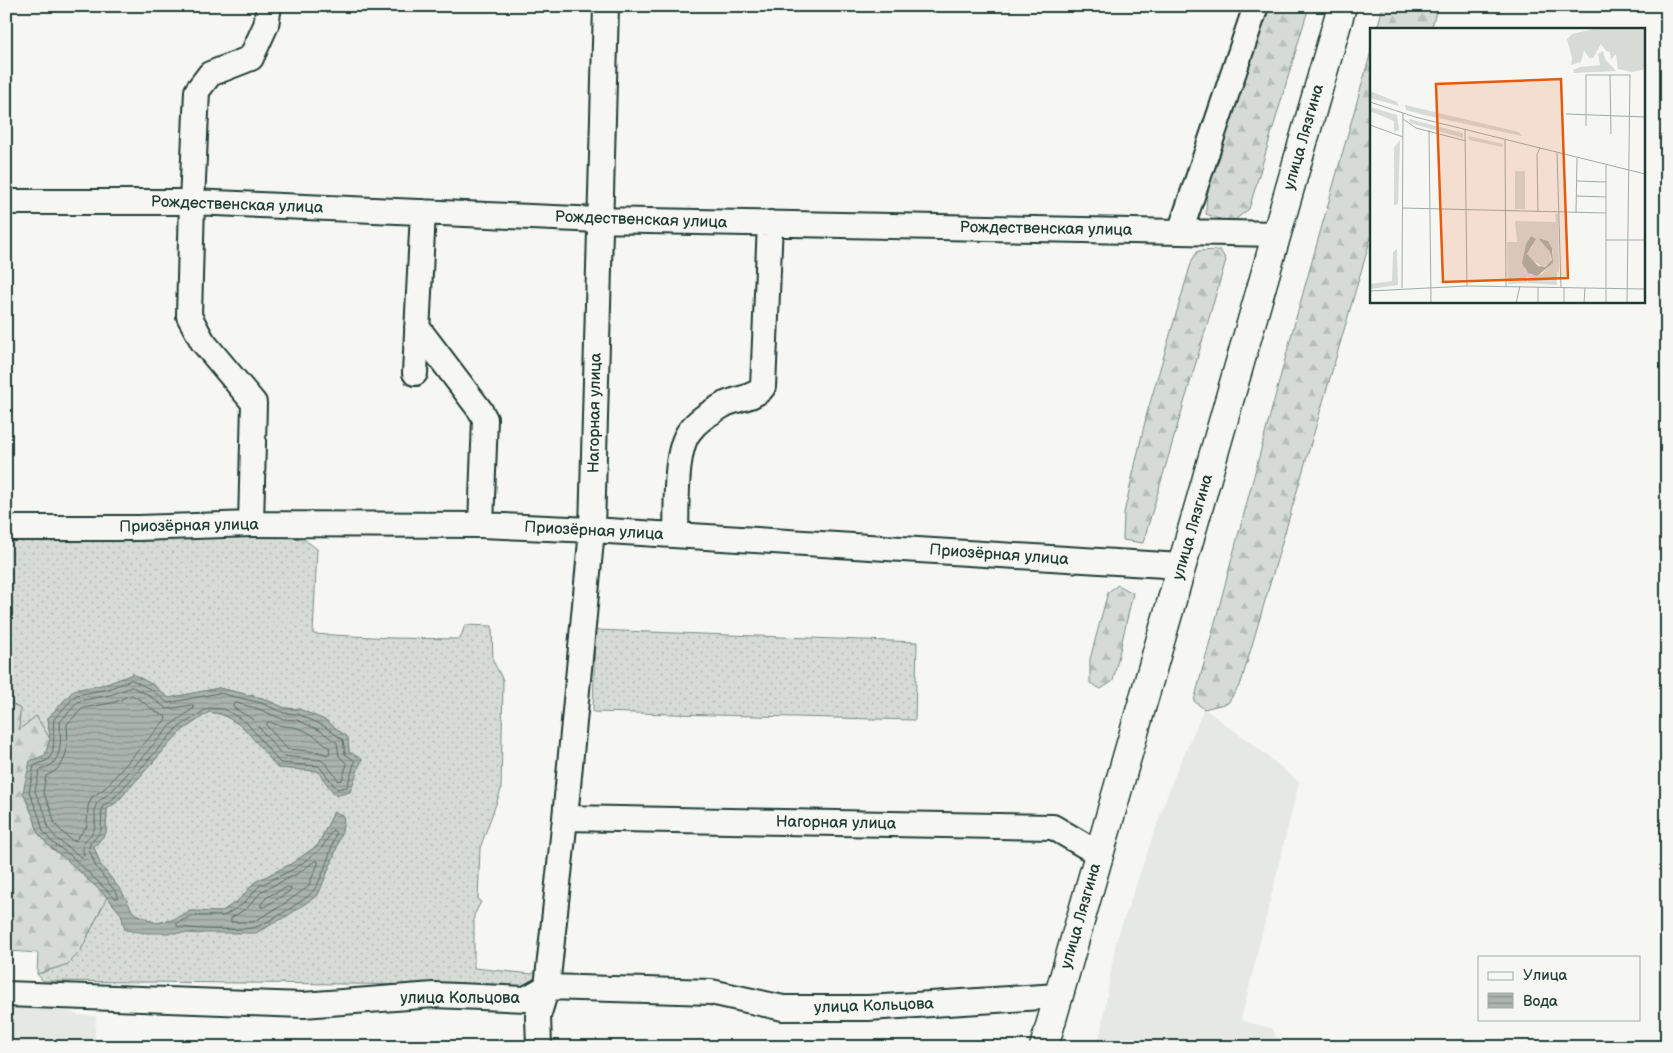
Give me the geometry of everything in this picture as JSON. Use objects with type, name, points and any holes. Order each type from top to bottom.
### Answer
[{"type":"main road","name":"улица Лязгина","points":[[1044,1047],[1342,6]]},
{"type":"street","points":[[251,524],[254,403],[203,342],[189,316],[192,202],[197,91],[210,74],[251,58],[266,25],[269,6]]},
{"type":"street","name":"Нагорная улица","points":[[539,1047],[538,1016],[547,986],[592,530],[606,6]]},
{"type":"street","points":[[1180,232],[1256,6]]},
{"type":"street","name":"Рождественская улица","points":[[6,202],[192,202],[600,220],[1277,234]]},
{"type":"street","points":[[415,373],[423,212]]},
{"type":"street","points":[[676,535],[678,480],[682,448],[688,433],[698,421],[728,403],[759,392],[763,386],[770,223]]},
{"type":"street","points":[[417,327],[486,419],[481,525]]},
{"type":"street","name":"Приозёрная улица","points":[[6,528],[139,528],[251,524],[481,525],[1182,566]]},
{"type":"street","name":"Нагорная улица","points":[[565,818],[1053,827],[1099,854]]},
{"type":"street","name":"улица Кольцова","points":[[6,994],[303,1005],[434,995],[526,999],[547,986],[711,992],[783,1008],[868,1008],[1058,996]]},
{"type":"shaded area","points":[[1204,709],[1250,742],[1299,782],[1241,1020],[1273,1029],[1275,1036],[1301,1046],[1096,1047],[1101,1031],[1116,942],[1172,782]]},
{"type":"shaded area","points":[[6,1004],[61,1009],[79,1015],[96,1016],[94,1047],[6,1047]]},
{"type":"green space","points":[[1269,6],[1309,6],[1249,209],[1231,223],[1206,214],[1207,191]]},
{"type":"green space","points":[[1383,6],[1438,6],[1431,28],[1377,28]]},
{"type":"green space","points":[[1370,55],[1370,241],[1241,683],[1228,703],[1204,709],[1194,701],[1296,318]]},
{"type":"green space","points":[[1220,250],[1226,260],[1143,543],[1123,540],[1124,513],[1147,413],[1192,260],[1198,251]]},
{"type":"green space","points":[[6,534],[283,536],[305,540],[317,549],[313,634],[460,639],[465,625],[492,626],[493,661],[503,680],[501,790],[480,848],[478,900],[481,902],[474,915],[474,968],[532,974],[540,967],[541,986],[43,981],[37,974],[68,964],[80,952],[107,897],[121,914],[178,932],[199,934],[318,895],[334,856],[344,823],[334,812],[318,845],[291,864],[255,882],[239,900],[221,912],[190,911],[172,920],[156,923],[133,913],[122,892],[100,864],[94,847],[106,833],[107,809],[117,802],[180,732],[209,712],[221,715],[231,719],[248,732],[277,768],[317,771],[349,752],[348,738],[327,721],[299,709],[285,708],[262,698],[219,688],[169,698],[153,685],[133,674],[107,684],[74,690],[48,718],[50,739],[36,716],[19,730],[20,709],[6,700]]},
{"type":"green space","points":[[1118,585],[1133,593],[1113,681],[1101,689],[1090,683],[1090,659],[1108,592]]},
{"type":"green space","points":[[595,630],[917,642],[915,720],[593,712]]},
{"type":"green space","points":[[6,700],[20,709],[19,730],[36,716],[50,739],[45,756],[25,798],[38,833],[50,847],[66,859],[107,897],[80,952],[68,964],[37,974],[38,953],[9,951],[8,972],[6,973]]},
{"type":"water","points":[[133,674],[153,685],[169,698],[219,688],[262,698],[285,708],[299,709],[327,721],[348,738],[349,752],[362,759],[350,792],[336,796],[317,771],[278,768],[243,727],[222,714],[209,712],[180,732],[117,802],[107,809],[106,833],[94,847],[100,864],[122,892],[133,912],[156,923],[172,920],[190,911],[221,912],[239,900],[255,882],[291,864],[318,845],[334,812],[343,815],[344,823],[334,856],[318,895],[287,916],[256,933],[147,933],[125,930],[121,914],[107,897],[66,859],[50,847],[38,833],[23,792],[30,761],[45,755],[50,739],[48,718],[74,690],[107,684]]}]
